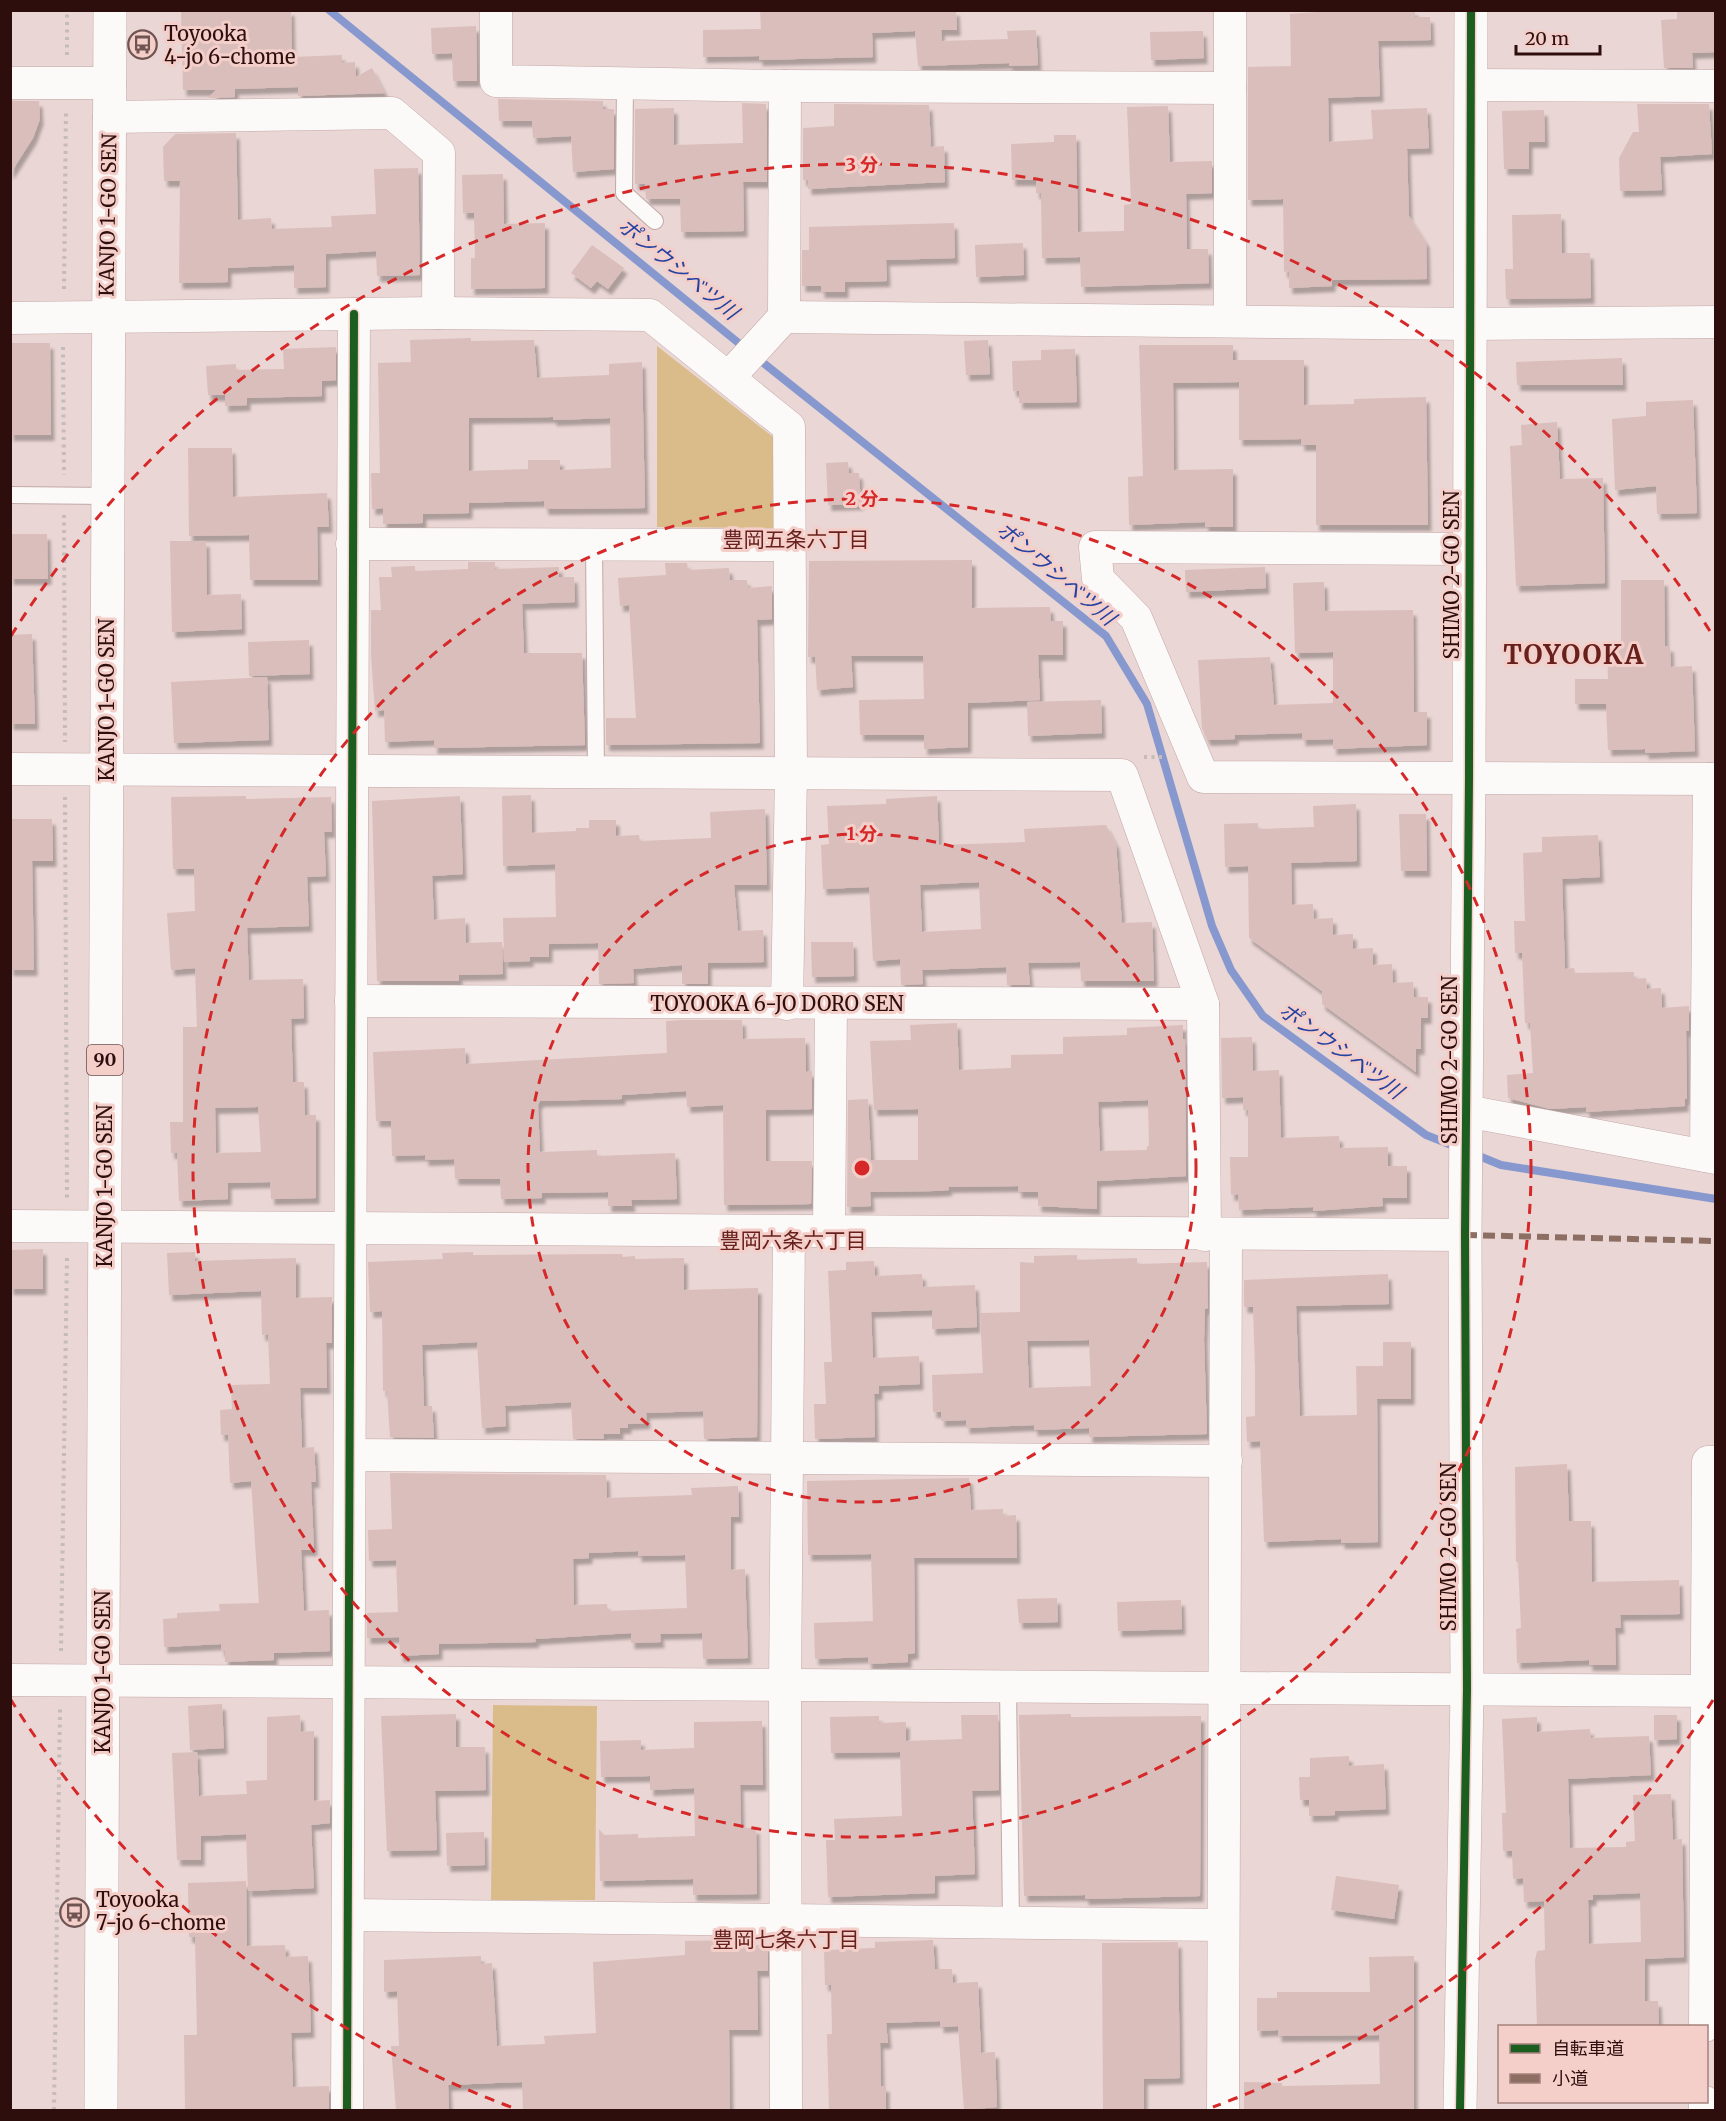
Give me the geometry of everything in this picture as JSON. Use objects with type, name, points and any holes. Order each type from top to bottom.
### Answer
[{"type":"main road","name":"KANJO 1-GO SEN","points":[[101,2110],[110,10]]},
{"type":"main road","name":"SHIMO 2-GO SEN","points":[[1460,2110],[1467,1689],[1464,1235],[1469,777],[1471,10]]},
{"type":"street","points":[[496,10],[496,81],[785,86],[1230,88]]},
{"type":"street","points":[[1230,10],[1230,321]]},
{"type":"street","points":[[10,83],[110,83]]},
{"type":"street","points":[[1471,85],[1716,86]]},
{"type":"street","points":[[735,371],[777,325],[785,86]]},
{"type":"street","points":[[109,117],[392,113],[439,153],[438,313]]},
{"type":"street","points":[[10,318],[438,313],[650,315],[735,371],[789,427],[791,773],[787,1004]]},
{"type":"street","points":[[347,2110],[354,314]]},
{"type":"street","points":[[777,325],[1230,321],[1470,324],[1716,322]]},
{"type":"street","points":[[352,544],[790,545]]},
{"type":"street","points":[[1466,1121],[1711,1157],[1712,779],[1203,777],[1136,618],[1098,579],[1095,548],[1468,549]]},
{"type":"street","points":[[10,769],[1122,775],[1203,1004],[1226,1461],[1222,1925],[1223,2110]]},
{"type":"street","name":"TOYOOKA 6-JO DORO SEN","points":[[351,1001],[831,1005],[1203,1004]]},
{"type":"street","points":[[829,1232],[831,1005]]},
{"type":"street","points":[[10,1226],[1464,1235]]},
{"type":"street","points":[[786,2110],[785,1685],[789,1232]]},
{"type":"street","points":[[350,1455],[1226,1461]]},
{"type":"street","points":[[1705,2025],[1711,1691],[1708,1462],[1716,1462]]},
{"type":"street","points":[[10,1680],[1711,1691]]},
{"type":"street","points":[[349,1915],[1222,1925]]},
{"type":"lane","points":[[625,83],[624,193],[655,220]]},
{"type":"lane","points":[[10,495],[107,496]]},
{"type":"lane","points":[[594,544],[596,772]]},
{"type":"lane","points":[[1008,1687],[1011,1923]]},
{"type":"path","points":[[54,2110],[68,1227],[63,317],[67,10]]},
{"type":"path","points":[[1137,757],[1174,758]]},
{"type":"shaded area","points":[[657,346],[773,437],[774,528],[657,527]]},
{"type":"shaded area","points":[[493,1705],[597,1706],[595,1900],[491,1900]]},
{"type":"building","points":[[181,10],[291,10],[292,57],[342,55],[342,63],[355,62],[356,77],[372,68],[385,93],[298,96],[298,87],[235,89],[235,97],[208,98],[216,90],[183,90]]},
{"type":"building","points":[[760,10],[956,10],[957,30],[941,30],[942,41],[1008,39],[1007,31],[1036,30],[1038,65],[1009,66],[1009,63],[918,66],[915,31],[872,33],[873,57],[759,60],[759,56],[703,57],[703,30],[761,29]]},
{"type":"building","points":[[1345,10],[1415,10],[1415,17],[1430,17],[1431,40],[1378,41],[1380,96],[1328,98],[1329,142],[1373,139],[1371,110],[1427,108],[1429,148],[1407,149],[1409,216],[1426,242],[1427,279],[1332,280],[1332,286],[1289,288],[1289,271],[1284,272],[1283,199],[1248,200],[1248,67],[1291,66],[1290,14]]},
{"type":"building","points":[[1677,10],[1716,10],[1716,52],[1692,53],[1693,68],[1664,68],[1661,20],[1677,19]]},
{"type":"building","points":[[476,26],[477,81],[453,81],[452,53],[432,54],[431,28]]},
{"type":"building","points":[[1203,31],[1204,58],[1151,60],[1150,32]]},
{"type":"building","points":[[498,99],[603,101],[603,109],[614,109],[614,169],[573,172],[571,136],[533,138],[532,121],[499,121]]},
{"type":"building","points":[[10,101],[39,101],[40,119],[33,138],[10,174]]},
{"type":"building","points":[[742,103],[766,104],[767,130],[767,182],[743,182],[744,231],[681,232],[680,199],[646,199],[645,184],[635,184],[635,109],[674,108],[674,145],[743,143]]},
{"type":"building","points":[[834,104],[929,105],[931,147],[944,146],[945,182],[808,189],[808,180],[803,180],[803,128],[834,126]]},
{"type":"building","points":[[1637,104],[1709,104],[1712,154],[1660,157],[1662,190],[1620,191],[1619,158],[1633,132],[1639,132]]},
{"type":"building","points":[[1168,106],[1170,162],[1212,161],[1212,193],[1186,194],[1187,249],[1208,249],[1209,283],[1081,287],[1080,257],[1042,258],[1041,193],[1036,193],[1036,180],[1012,180],[1011,144],[1054,142],[1054,135],[1076,135],[1078,232],[1124,231],[1124,205],[1131,204],[1127,107]]},
{"type":"building","points":[[1544,110],[1545,142],[1529,142],[1529,169],[1504,169],[1502,111]]},
{"type":"building","points":[[236,133],[238,220],[271,218],[272,229],[332,227],[331,216],[376,214],[374,169],[418,168],[420,275],[377,276],[376,251],[326,254],[326,287],[294,288],[294,265],[228,268],[228,282],[179,283],[180,181],[164,181],[163,147],[175,134]]},
{"type":"building","points":[[503,174],[504,224],[545,223],[545,288],[471,289],[471,258],[475,258],[474,213],[463,213],[462,175]]},
{"type":"building","points":[[1561,214],[1562,253],[1590,253],[1591,298],[1506,299],[1505,269],[1513,269],[1512,215]]},
{"type":"building","points":[[954,223],[955,258],[886,260],[887,281],[845,282],[845,292],[821,292],[821,286],[802,286],[802,250],[809,250],[809,227]]},
{"type":"building","points":[[1023,243],[1024,275],[976,277],[975,245]]},
{"type":"building","points":[[592,245],[624,268],[608,289],[597,281],[591,288],[571,273]]},
{"type":"building","points":[[471,338],[471,341],[534,340],[537,378],[609,375],[609,364],[642,362],[645,508],[545,509],[544,501],[469,503],[469,513],[423,514],[423,523],[383,524],[383,508],[372,509],[371,473],[380,473],[378,363],[411,362],[410,340]],"holes":[[[553,417],[553,420],[610,418],[611,468],[560,470],[560,460],[528,460],[528,469],[469,471],[469,418]]]},
{"type":"building","points":[[988,340],[990,374],[966,375],[964,341]]},
{"type":"building","points":[[10,343],[50,343],[51,435],[10,435]]},
{"type":"building","points":[[1139,345],[1233,345],[1233,360],[1304,360],[1304,405],[1354,404],[1354,399],[1426,397],[1428,525],[1316,525],[1316,445],[1301,445],[1301,439],[1239,440],[1239,382],[1173,383],[1174,470],[1233,469],[1233,527],[1205,527],[1205,522],[1129,525],[1128,477],[1143,476]]},
{"type":"building","points":[[336,347],[336,380],[322,381],[322,396],[247,398],[247,405],[225,406],[225,395],[208,395],[206,366],[236,364],[236,370],[284,369],[283,349]]},
{"type":"building","points":[[1075,349],[1077,402],[1019,403],[1019,391],[1013,391],[1012,361],[1041,360],[1041,350]]},
{"type":"building","points":[[1622,358],[1623,385],[1517,385],[1516,362]]},
{"type":"building","points":[[1693,400],[1697,513],[1657,514],[1656,486],[1615,490],[1612,419],[1646,416],[1646,402]]},
{"type":"building","points":[[1557,422],[1560,479],[1603,478],[1605,583],[1516,586],[1510,446],[1522,445],[1521,425]]},
{"type":"building","points":[[188,448],[232,448],[233,497],[327,493],[329,527],[317,527],[318,580],[250,580],[249,535],[189,536]]},
{"type":"building","points":[[848,462],[849,473],[859,473],[861,504],[828,505],[826,463]]},
{"type":"building","points":[[10,534],[47,534],[48,579],[10,579]]},
{"type":"building","points":[[170,541],[206,541],[207,595],[241,594],[242,629],[172,632]]},
{"type":"building","points":[[972,560],[972,608],[1050,607],[1051,621],[1063,621],[1063,655],[1038,655],[1040,700],[968,703],[968,747],[924,749],[924,735],[860,735],[859,700],[924,699],[923,656],[851,656],[853,687],[817,690],[815,657],[808,657],[809,561]]},
{"type":"building","points":[[468,562],[495,562],[495,569],[559,567],[559,577],[574,577],[575,602],[522,604],[524,653],[582,653],[585,745],[434,748],[434,740],[385,742],[384,710],[375,711],[371,655],[371,610],[381,610],[379,577],[392,577],[391,567],[415,566],[415,571],[468,569]]},
{"type":"building","points":[[665,563],[687,563],[688,570],[729,568],[730,580],[747,580],[748,588],[772,586],[772,619],[757,620],[760,743],[606,745],[606,718],[636,718],[629,605],[620,606],[618,578],[666,575]]},
{"type":"building","points":[[1265,567],[1266,588],[1186,592],[1185,570]]},
{"type":"building","points":[[1621,580],[1664,580],[1665,646],[1670,646],[1671,667],[1692,666],[1695,751],[1645,753],[1645,749],[1608,750],[1606,704],[1575,704],[1575,679],[1608,679],[1607,650],[1621,649]]},
{"type":"building","points":[[1324,582],[1325,611],[1413,610],[1414,712],[1427,712],[1427,745],[1333,749],[1333,739],[1302,740],[1302,733],[1235,735],[1235,739],[1207,740],[1202,728],[1198,660],[1270,657],[1274,705],[1333,703],[1333,652],[1295,653],[1293,583]]},
{"type":"building","points":[[32,634],[35,724],[10,724],[10,635]]},
{"type":"building","points":[[309,640],[310,674],[249,676],[248,642]]},
{"type":"building","points":[[267,677],[269,740],[174,743],[171,682]]},
{"type":"building","points":[[1101,700],[1102,733],[1028,736],[1027,702]]},
{"type":"building","points":[[531,795],[532,833],[576,831],[576,828],[589,828],[589,820],[616,820],[616,836],[639,835],[640,841],[711,838],[710,812],[765,809],[767,885],[734,885],[738,931],[763,930],[764,962],[708,963],[708,984],[682,984],[682,965],[633,969],[634,983],[599,984],[598,943],[549,944],[549,957],[530,957],[530,961],[504,962],[503,918],[556,917],[555,864],[503,866],[502,796]]},
{"type":"building","points":[[246,796],[246,799],[331,797],[332,832],[324,832],[326,876],[307,877],[309,926],[247,928],[249,980],[303,979],[304,1018],[291,1019],[293,1082],[304,1082],[305,1115],[316,1115],[316,1198],[271,1199],[270,1182],[228,1183],[228,1199],[179,1201],[177,1153],[171,1153],[170,1122],[183,1122],[183,1027],[197,1027],[195,968],[171,970],[167,913],[195,911],[194,869],[173,869],[171,797]],"holes":[[[258,1107],[261,1152],[216,1153],[215,1108]]]},
{"type":"building","points":[[460,796],[463,874],[432,876],[434,920],[465,918],[466,943],[502,942],[503,974],[459,975],[459,981],[377,981],[372,801]]},
{"type":"building","points":[[937,796],[939,845],[1025,842],[1024,829],[1106,825],[1116,844],[1122,923],[1152,922],[1154,981],[1081,981],[1080,962],[1028,963],[1030,985],[1007,985],[1006,967],[922,970],[923,984],[901,985],[900,959],[873,961],[869,887],[823,889],[821,845],[829,844],[827,806],[886,804],[886,799]],"holes":[[[979,882],[981,929],[922,932],[920,885]]]},
{"type":"building","points":[[1356,804],[1357,861],[1291,863],[1292,905],[1313,904],[1314,919],[1333,918],[1333,935],[1353,934],[1353,949],[1373,948],[1373,965],[1392,964],[1393,983],[1413,982],[1414,997],[1428,997],[1428,1018],[1421,1018],[1421,1049],[1416,1049],[1416,1072],[1322,1004],[1322,991],[1249,938],[1248,866],[1225,867],[1224,824],[1258,823],[1258,829],[1314,827],[1313,806]]},
{"type":"building","points":[[1399,814],[1426,814],[1427,871],[1401,871]]},
{"type":"building","points":[[10,819],[52,819],[53,861],[32,861],[34,970],[10,970]]},
{"type":"building","points":[[1598,835],[1600,877],[1562,879],[1565,969],[1574,968],[1575,973],[1634,972],[1634,979],[1646,978],[1647,989],[1661,988],[1662,1008],[1689,1006],[1689,1031],[1686,1031],[1687,1099],[1685,1099],[1685,1106],[1586,1112],[1586,1107],[1550,1109],[1508,1098],[1507,1075],[1533,1073],[1530,1023],[1525,1023],[1522,953],[1515,953],[1514,921],[1525,921],[1523,853],[1542,852],[1542,837]]},
{"type":"building","points":[[811,942],[853,942],[854,976],[812,977]]},
{"type":"building","points":[[742,1020],[743,1039],[805,1038],[806,1072],[812,1071],[812,1109],[766,1110],[766,1161],[812,1161],[811,1204],[724,1205],[723,1105],[687,1107],[686,1091],[622,1095],[622,1099],[540,1101],[538,1105],[540,1152],[597,1150],[597,1156],[675,1153],[677,1199],[631,1200],[632,1206],[608,1206],[608,1192],[542,1193],[542,1198],[501,1199],[500,1179],[455,1179],[454,1159],[425,1160],[425,1155],[392,1156],[391,1121],[376,1121],[373,1052],[465,1048],[466,1064],[667,1053],[666,1021]]},
{"type":"building","points":[[957,1023],[959,1070],[1011,1068],[1011,1055],[1063,1054],[1063,1037],[1127,1035],[1127,1028],[1183,1025],[1186,1176],[1097,1181],[1097,1209],[1038,1206],[1038,1192],[1018,1192],[1018,1186],[948,1187],[949,1190],[870,1192],[871,1206],[847,1207],[848,1100],[868,1099],[871,1160],[918,1160],[918,1109],[874,1110],[870,1041],[911,1040],[910,1025]],"holes":[[[1148,1100],[1149,1146],[1147,1150],[1100,1151],[1098,1102]]]},
{"type":"building","points":[[1252,1037],[1253,1071],[1279,1070],[1281,1138],[1339,1136],[1340,1148],[1388,1147],[1388,1166],[1407,1166],[1407,1198],[1382,1198],[1383,1206],[1313,1211],[1313,1207],[1239,1210],[1238,1194],[1231,1195],[1230,1157],[1248,1157],[1248,1110],[1243,1110],[1243,1097],[1222,1098],[1221,1038]]},
{"type":"building","points":[[43,1249],[43,1289],[10,1289],[10,1250]]},
{"type":"building","points":[[195,1252],[195,1261],[296,1258],[296,1298],[332,1297],[332,1343],[326,1343],[327,1388],[300,1388],[302,1448],[314,1447],[316,1482],[311,1482],[314,1550],[301,1550],[304,1611],[329,1610],[330,1651],[274,1653],[274,1660],[225,1662],[225,1651],[221,1651],[221,1644],[164,1647],[163,1619],[177,1618],[177,1613],[220,1611],[219,1604],[259,1603],[251,1481],[230,1483],[228,1435],[221,1435],[220,1410],[232,1409],[231,1385],[270,1384],[268,1334],[262,1335],[261,1291],[169,1295],[167,1253]]},
{"type":"building","points":[[473,1252],[473,1255],[622,1254],[623,1257],[635,1256],[635,1259],[684,1258],[684,1290],[758,1288],[757,1437],[704,1439],[703,1411],[646,1413],[647,1423],[628,1424],[628,1428],[620,1428],[620,1434],[603,1434],[604,1439],[573,1439],[571,1402],[505,1406],[506,1426],[482,1428],[477,1342],[422,1345],[424,1406],[432,1406],[434,1438],[390,1437],[387,1391],[383,1391],[382,1311],[370,1312],[368,1262],[443,1259],[442,1253]]},
{"type":"building","points":[[1077,1255],[1077,1260],[1137,1258],[1137,1264],[1207,1262],[1208,1308],[1205,1309],[1204,1340],[1207,1434],[1089,1437],[1089,1428],[1034,1430],[1034,1425],[966,1428],[966,1420],[941,1421],[941,1412],[933,1412],[932,1375],[983,1373],[980,1313],[1020,1312],[1020,1262],[1034,1263],[1034,1256]],"holes":[[[1089,1340],[1091,1386],[1029,1388],[1027,1341]]]},
{"type":"building","points":[[874,1261],[875,1276],[922,1274],[923,1287],[975,1285],[977,1327],[932,1329],[932,1310],[871,1312],[873,1358],[919,1356],[920,1384],[879,1386],[879,1394],[874,1394],[875,1437],[815,1439],[814,1404],[826,1404],[824,1362],[832,1362],[828,1271],[846,1270],[846,1262]]},
{"type":"building","points":[[1388,1274],[1389,1304],[1296,1306],[1300,1416],[1357,1415],[1356,1366],[1383,1366],[1383,1342],[1411,1342],[1411,1399],[1377,1399],[1378,1542],[1341,1543],[1341,1539],[1264,1542],[1260,1441],[1247,1442],[1246,1417],[1255,1416],[1255,1368],[1253,1307],[1244,1307],[1244,1280]]},
{"type":"building","points":[[1567,1464],[1569,1521],[1591,1521],[1592,1582],[1679,1580],[1680,1614],[1620,1615],[1621,1628],[1615,1628],[1616,1665],[1589,1665],[1589,1660],[1517,1663],[1516,1629],[1521,1628],[1518,1562],[1516,1562],[1515,1467]]},
{"type":"building","points":[[390,1473],[606,1475],[607,1498],[692,1495],[691,1488],[738,1486],[739,1517],[731,1517],[731,1570],[745,1569],[748,1658],[703,1659],[702,1633],[660,1634],[661,1642],[631,1643],[631,1633],[535,1639],[536,1642],[439,1644],[439,1654],[400,1656],[399,1637],[367,1638],[367,1613],[398,1612],[396,1560],[369,1561],[368,1530],[392,1529]],"holes":[[[638,1551],[638,1556],[685,1555],[687,1608],[608,1611],[607,1604],[574,1605],[573,1559],[589,1558],[589,1553]]]},
{"type":"building","points":[[969,1478],[971,1510],[1003,1509],[1003,1516],[1016,1515],[1017,1558],[914,1558],[915,1653],[908,1654],[908,1662],[868,1664],[868,1657],[815,1659],[814,1623],[873,1621],[871,1554],[808,1555],[807,1481]]},
{"type":"building","points":[[1057,1598],[1058,1622],[1019,1623],[1017,1599]]},
{"type":"building","points":[[1181,1600],[1182,1629],[1118,1631],[1117,1602]]},
{"type":"building","points":[[222,1704],[224,1748],[190,1750],[188,1706]]},
{"type":"building","points":[[456,1714],[456,1747],[485,1747],[486,1790],[435,1791],[437,1850],[387,1851],[381,1716]]},
{"type":"building","points":[[1071,1714],[1071,1717],[1201,1716],[1200,1896],[1085,1899],[1085,1895],[1024,1896],[1019,1715]]},
{"type":"building","points":[[300,1715],[301,1732],[314,1731],[314,1801],[330,1800],[330,1823],[311,1825],[314,1888],[248,1891],[246,1834],[201,1836],[201,1860],[177,1860],[172,1753],[197,1752],[199,1796],[247,1794],[246,1781],[267,1780],[267,1717]]},
{"type":"building","points":[[961,1715],[998,1715],[999,1790],[972,1791],[975,1874],[935,1876],[935,1893],[828,1897],[826,1840],[835,1840],[834,1819],[902,1816],[900,1752],[831,1753],[830,1717],[879,1716],[879,1723],[906,1722],[906,1741],[962,1739]]},
{"type":"building","points":[[1654,1715],[1677,1715],[1677,1739],[1654,1740]]},
{"type":"building","points":[[1537,1717],[1537,1732],[1590,1729],[1591,1738],[1649,1736],[1651,1775],[1568,1779],[1570,1848],[1626,1847],[1626,1842],[1635,1841],[1633,1795],[1671,1794],[1673,1840],[1682,1839],[1684,1957],[1645,1959],[1645,2001],[1658,2001],[1659,2025],[1537,2025],[1535,1960],[1537,1951],[1545,1950],[1544,1901],[1524,1902],[1523,1878],[1513,1879],[1512,1851],[1503,1851],[1502,1813],[1506,1813],[1502,1719]],"holes":[[[1640,1893],[1641,1942],[1589,1944],[1588,1900],[1593,1900],[1593,1895]]]},
{"type":"building","points":[[762,1721],[763,1785],[740,1785],[741,1828],[756,1828],[757,1894],[693,1895],[693,1879],[600,1881],[599,1829],[604,1835],[638,1834],[638,1838],[695,1836],[694,1788],[650,1790],[650,1776],[601,1777],[600,1741],[641,1740],[641,1750],[694,1748],[694,1722]]},
{"type":"building","points":[[1349,1756],[1349,1766],[1384,1764],[1386,1809],[1335,1811],[1335,1815],[1309,1816],[1309,1800],[1300,1800],[1299,1777],[1310,1777],[1310,1758]]},
{"type":"building","points":[[484,1832],[485,1865],[447,1866],[446,1833]]},
{"type":"building","points":[[1336,1876],[1399,1885],[1394,1919],[1331,1910]]},
{"type":"building","points":[[246,1881],[247,1946],[285,1945],[286,1957],[308,1956],[311,2032],[291,2033],[293,2087],[329,2086],[329,2110],[185,2110],[184,2035],[197,2035],[195,1937],[189,1937],[188,1883]]},
{"type":"building","points":[[732,1940],[732,1945],[768,1945],[768,1971],[757,1971],[758,2030],[729,2030],[730,2110],[523,2110],[522,2082],[448,2085],[449,2110],[396,2110],[391,2046],[399,2046],[397,1991],[384,1992],[384,1960],[481,1956],[481,1964],[492,1963],[497,2046],[545,2044],[544,2036],[596,2033],[593,1962],[685,1955],[685,1941]]},
{"type":"building","points":[[933,1940],[935,1969],[952,1969],[953,1983],[978,1982],[981,2053],[995,2052],[997,2107],[964,2110],[958,2026],[940,2027],[940,2021],[886,2023],[888,2043],[880,2043],[881,2086],[886,2086],[886,2110],[829,2110],[827,2034],[832,2034],[831,1985],[825,1985],[824,1950],[875,1948],[875,1942]]},
{"type":"building","points":[[1178,1942],[1180,2078],[1144,2079],[1144,2110],[1103,2110],[1102,1943]]},
{"type":"building","points":[[1414,1956],[1414,2110],[1244,2110],[1244,2082],[1282,2083],[1282,2086],[1380,2084],[1379,2035],[1278,2036],[1278,2030],[1257,2031],[1257,1998],[1277,1998],[1277,1992],[1370,1992],[1369,1957]]},
{"type":"waterway","name":"ポンウシベツ川","points":[[329,10],[746,349]]},
{"type":"waterway","name":"ポンウシベツ川","points":[[756,357],[1106,636],[1147,704],[1212,926],[1231,970],[1263,1016],[1426,1135],[1459,1148]]},
{"type":"waterway","name":"ポンウシベツ川","points":[[1474,1154],[1501,1165],[1716,1199]]},
{"type":"marked path","points":[[1465,1235],[1716,1241]]},
{"type":"cycle path","points":[[1460,2110],[1467,1689],[1465,1235],[1471,10]]},
{"type":"cycle path","points":[[347,2110],[354,314]]},
{"type":"place","name":"Toyooka 4-jo 6-chome","points":[[143,45]]},
{"type":"place","name":"Toyooka 7-jo 6-chome","points":[[75,1912]]},
{"type":"district","name":"豊岡五条六丁目","points":[[796,540]]},
{"type":"district","name":"TOYOOKA","points":[[1574,655]]},
{"type":"district","name":"豊岡六条六丁目","points":[[793,1241]]},
{"type":"district","name":"豊岡七条六丁目","points":[[786,1940]]}]
